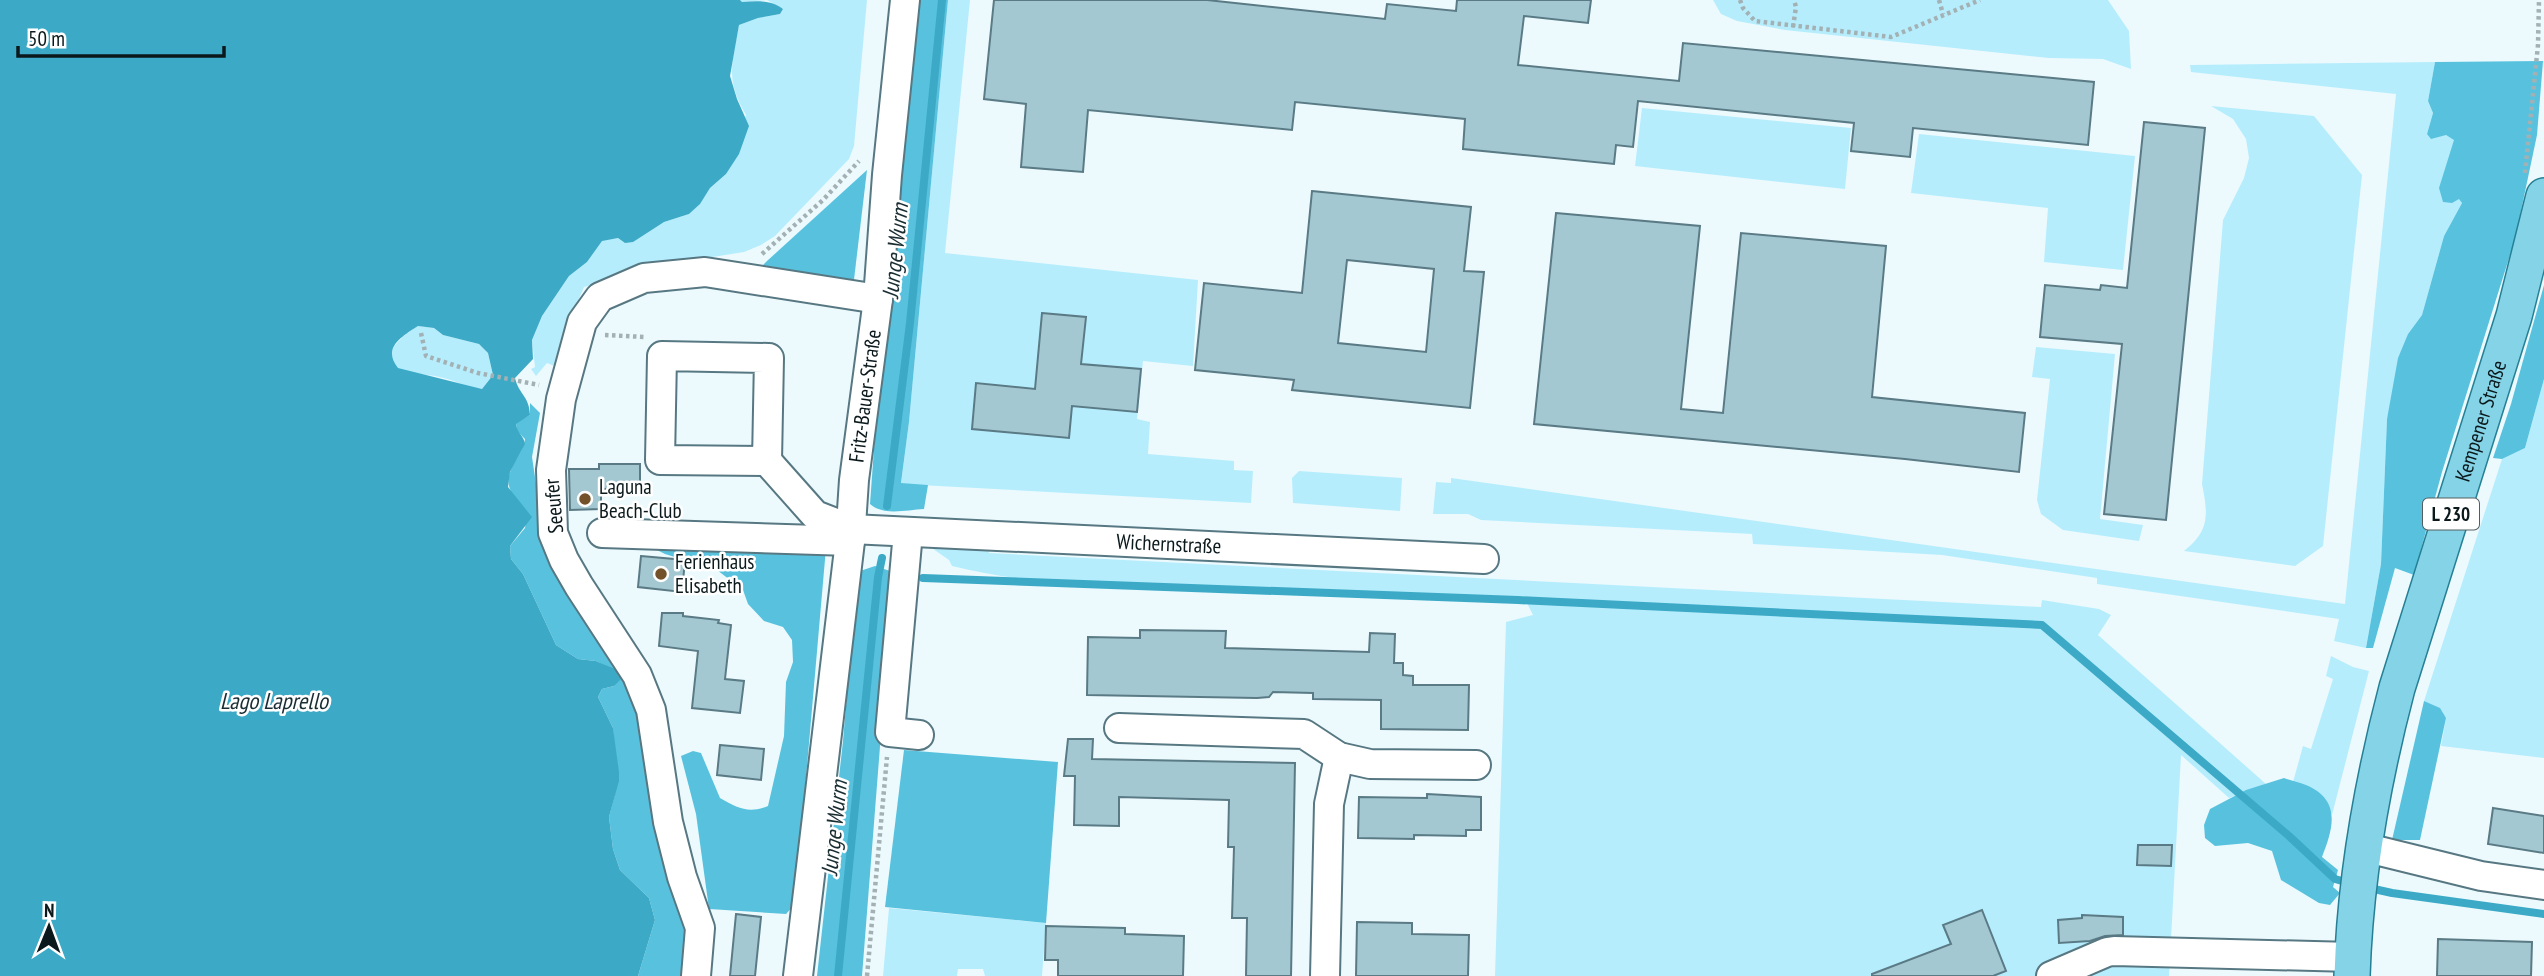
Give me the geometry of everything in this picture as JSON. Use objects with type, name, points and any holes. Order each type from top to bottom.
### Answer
[{"type":"main road","name":"Kempener Straße","points":[[2352,967],[2363,841],[2397,688],[2514,316],[2544,196]]},
{"type":"street","name":"Fritz-Bauer-Straße","points":[[798,976],[851,535],[854,480],[878,299],[887,175],[905,0]]},
{"type":"street","name":"Seeufer","points":[[696,976],[700,928],[682,877],[668,822],[651,710],[637,675],[579,586],[553,533],[551,470],[561,399],[582,322],[600,298],[644,278],[705,272],[878,299]]},
{"type":"street","points":[[767,461],[660,460],[662,356],[769,358],[767,461],[815,515],[851,535]]},
{"type":"street","points":[[908,531],[890,732],[919,735]]},
{"type":"street","name":"Wichernstraße","points":[[851,535],[908,531],[1484,559]]},
{"type":"street","points":[[602,533],[851,535]]},
{"type":"street","points":[[1119,729],[1304,734],[1339,757],[1370,764],[1476,765]]},
{"type":"street","points":[[1325,976],[1329,804],[1339,757]]},
{"type":"street","points":[[2363,841],[2481,876],[2544,885]]},
{"type":"street","points":[[2051,976],[2114,951],[2352,967]]},
{"type":"path","points":[[1740,0],[1743,8],[1755,21],[1891,37],[1980,0]]},
{"type":"path","points":[[1793,27],[1796,7],[1794,0]]},
{"type":"path","points":[[1939,0],[1943,15]]},
{"type":"path","points":[[745,278],[747,266],[823,200],[860,161],[861,148]]},
{"type":"path","points":[[421,333],[426,356],[478,373],[527,382]]},
{"type":"path","points":[[579,333],[651,337],[662,356]]},
{"type":"path","points":[[867,976],[890,732]]},
{"type":"shaded area","points":[[767,0],[867,0],[854,146],[849,159],[775,236],[761,245],[744,252],[700,259],[584,287],[563,335],[557,367],[547,363],[536,376],[531,369],[535,367],[532,340],[542,316],[569,276],[587,262],[602,240],[618,238],[625,243],[664,222],[689,214],[710,188],[726,174],[746,115],[735,91],[732,71],[739,25],[780,14],[783,9]]},
{"type":"shaded area","points":[[919,0],[948,0],[901,483],[928,485],[924,509],[888,511],[870,504],[879,380]]},
{"type":"shaded area","points":[[948,0],[970,0],[945,253],[1198,280],[1193,366],[1143,361],[1137,419],[1150,422],[1148,454],[1234,461],[1234,470],[1253,471],[1251,503],[901,484]]},
{"type":"shaded area","points":[[1713,0],[2108,0],[2129,31],[2131,69],[2103,59],[2049,58],[1785,30],[1737,21],[1721,14]]},
{"type":"shaded area","points":[[2543,61],[2537,135],[2515,239],[2442,472],[2414,575],[2395,568],[2373,648],[2366,648],[2381,564],[2387,419],[2398,358],[2408,334],[2422,315],[2444,236],[2462,203],[2459,199],[2452,203],[2443,202],[2439,188],[2454,140],[2446,135],[2431,139],[2427,134],[2433,113],[2428,101],[2435,62]]},
{"type":"shaded area","points":[[2435,62],[2428,101],[2433,113],[2427,134],[2446,135],[2455,140],[2451,154],[2462,203],[2444,236],[2422,315],[2408,334],[2387,419],[2381,564],[2366,648],[2334,641],[2339,619],[2097,584],[2097,578],[1942,555],[1753,544],[1752,534],[1481,520],[1468,514],[1433,514],[1436,482],[1451,483],[1451,478],[2345,604],[2396,94],[2191,72],[2190,65]]},
{"type":"shaded area","points":[[2211,106],[2314,116],[2362,175],[2323,546],[2295,566],[2184,551],[2199,536],[2205,521],[2202,484],[2223,220],[2244,178],[2249,158],[2246,139],[2233,119]]},
{"type":"shaded area","points":[[1642,108],[1851,128],[1845,189],[1635,166]]},
{"type":"shaded area","points":[[1919,134],[2135,156],[2123,270],[2044,262],[2048,208],[1911,193]]},
{"type":"shaded area","points":[[867,170],[853,288],[763,274],[762,266],[767,261]]},
{"type":"shaded area","points":[[2544,285],[2544,379],[2525,448],[2502,459],[2493,458],[2511,404]]},
{"type":"shaded area","points":[[418,326],[434,328],[443,335],[479,344],[488,353],[493,375],[482,389],[435,376],[406,372],[396,367],[391,362],[393,349],[404,336]]},
{"type":"shaded area","points":[[2036,347],[2115,354],[2100,519],[2143,525],[2139,541],[2063,530],[2041,514],[2037,500],[2050,379],[2032,377]]},
{"type":"shaded area","points":[[2544,379],[2544,758],[2441,746],[2446,718],[2424,701],[2502,459],[2525,448]]},
{"type":"shaded area","points":[[530,403],[540,413],[532,457],[539,504],[639,701],[691,934],[690,976],[638,976],[655,920],[649,898],[620,870],[613,849],[609,817],[615,794],[613,728],[598,697],[602,689],[614,686],[620,672],[596,661],[578,659],[556,645],[523,574],[511,559],[510,546],[525,528],[527,513],[511,492],[509,476],[525,439],[517,431],[516,423],[530,415]]},
{"type":"shaded area","points":[[1299,471],[1402,478],[1400,511],[1293,503],[1292,478]]},
{"type":"shaded area","points":[[926,544],[989,546],[989,553],[2041,607],[2042,600],[2099,609],[2111,615],[2098,635],[2266,784],[2229,798],[2181,755],[2169,976],[1495,976],[1506,622],[1533,615],[1526,601],[1070,584],[952,566],[949,560]]},
{"type":"shaded area","points":[[653,548],[826,548],[795,904],[786,914],[709,909],[696,814],[681,756],[693,751],[701,753],[720,798],[732,805],[755,810],[768,806],[784,736],[786,682],[793,662],[792,640],[783,627],[764,621],[748,604],[743,590],[717,570]]},
{"type":"shaded area","points":[[875,566],[890,571],[893,581],[862,976],[817,976],[843,741],[857,577],[860,571]]},
{"type":"shaded area","points":[[2331,656],[2353,667],[2369,671],[2332,815],[2326,799],[2293,782],[2303,746],[2311,749],[2333,679],[2326,676]]},
{"type":"shaded area","points":[[2424,701],[2440,708],[2446,718],[2420,840],[2392,840]]},
{"type":"shaded area","points":[[904,750],[1058,762],[1046,923],[885,907]]},
{"type":"shaded area","points":[[2284,778],[2317,791],[2330,807],[2331,826],[2322,857],[2338,870],[2333,887],[2340,893],[2330,905],[2319,903],[2281,880],[2272,851],[2248,843],[2215,846],[2205,838],[2204,825],[2210,809],[2246,790]]},
{"type":"shaded area","points":[[889,908],[1046,923],[1042,976],[985,976],[983,969],[958,969],[957,976],[883,976]]},
{"type":"water","name":"Lago Laprello","points":[[0,0],[740,0],[769,3],[783,9],[780,14],[739,25],[730,76],[749,126],[739,154],[726,174],[710,188],[700,204],[689,214],[664,222],[633,242],[625,243],[618,238],[602,241],[587,262],[569,276],[542,316],[532,340],[533,359],[515,378],[528,403],[530,415],[516,424],[525,444],[510,472],[508,487],[532,517],[510,546],[511,559],[523,574],[556,645],[578,659],[596,661],[620,671],[621,679],[614,686],[602,689],[598,697],[613,728],[619,772],[609,817],[613,849],[620,870],[649,898],[655,920],[638,976],[0,976]],"holes":[[[418,326],[434,328],[443,335],[479,344],[488,353],[493,375],[482,389],[398,368],[392,355],[396,344]]]},
{"type":"building","points":[[994,0],[1207,0],[1385,19],[1387,4],[1456,11],[1457,0],[1591,0],[1588,23],[1524,16],[1518,65],[1679,81],[1683,43],[2094,82],[2088,145],[1913,128],[1910,157],[1851,151],[1854,123],[1638,101],[1633,147],[1616,145],[1614,164],[1463,149],[1465,119],[1295,102],[1292,130],[1088,110],[1083,172],[1021,167],[1026,104],[984,99]]},
{"type":"building","points":[[2144,122],[2205,128],[2166,520],[2104,514],[2122,344],[2040,337],[2045,285],[2100,290],[2101,285],[2127,288]]},
{"type":"building","points":[[1312,191],[1471,207],[1464,271],[1484,272],[1470,408],[1292,390],[1294,380],[1195,370],[1204,283],[1302,293]],"holes":[[[1347,260],[1434,269],[1426,352],[1338,343]]]},
{"type":"building","points":[[1556,213],[1700,226],[1681,409],[1723,413],[1741,233],[1886,246],[1872,397],[2025,413],[2019,472],[1534,424]]},
{"type":"building","points":[[1042,313],[1086,317],[1081,364],[1141,369],[1137,412],[1072,406],[1069,438],[972,429],[976,383],[1035,389]]},
{"type":"building","points":[[599,464],[640,464],[640,488],[601,489],[601,509],[570,510],[569,469],[599,469]]},
{"type":"building","name":"Ferienhaus Elisabeth","points":[[641,556],[685,560],[682,592],[638,587]]},
{"type":"building","points":[[662,613],[683,613],[683,616],[719,620],[718,623],[731,625],[725,679],[744,681],[740,713],[692,708],[698,651],[659,646]]},
{"type":"building","points":[[1140,630],[1226,631],[1225,648],[1369,652],[1370,633],[1395,634],[1394,663],[1403,663],[1403,675],[1413,676],[1413,685],[1469,685],[1468,730],[1381,729],[1381,700],[1313,699],[1313,693],[1273,692],[1269,697],[1257,698],[1087,695],[1088,637],[1140,638]]},
{"type":"building","points":[[1068,739],[1093,739],[1092,759],[1295,763],[1291,976],[1246,976],[1247,918],[1232,918],[1234,847],[1228,847],[1229,800],[1119,797],[1119,826],[1074,825],[1075,776],[1064,776]]},
{"type":"building","points":[[720,745],[764,749],[761,780],[717,775]]},
{"type":"building","points":[[1427,794],[1481,797],[1481,830],[1466,830],[1466,836],[1358,838],[1359,797],[1427,798]]},
{"type":"building","points":[[2493,808],[2544,816],[2544,853],[2488,844]]},
{"type":"building","points":[[2138,845],[2172,845],[2171,866],[2137,865]]},
{"type":"building","points":[[1982,910],[2006,971],[1993,976],[1872,976],[1951,944],[1943,925]]},
{"type":"building","points":[[736,914],[761,917],[755,976],[730,976]]},
{"type":"building","points":[[2082,915],[2123,917],[2123,935],[2059,943],[2058,920],[2082,918]]},
{"type":"building","points":[[1357,922],[1412,923],[1412,934],[1469,935],[1468,976],[1356,976]]},
{"type":"building","points":[[1046,926],[1125,928],[1125,934],[1184,936],[1183,976],[1058,976],[1058,960],[1045,960]]},
{"type":"building","points":[[2438,939],[2532,942],[2531,976],[2437,976]]},
{"type":"waterway","name":"Junge Wurm","points":[[887,506],[910,323],[942,0]]},
{"type":"waterway","name":"Junge Wurm","points":[[838,976],[882,558]]},
{"type":"waterway","points":[[923,578],[1518,600],[2042,625],[2289,836],[2335,879],[2349,883]]},
{"type":"waterway","points":[[2365,887],[2544,914]]},
{"type":"place","name":"Laguna Beach-Club","points":[[585,499]]},
{"type":"place","name":"Ferienhaus Elisabeth","points":[[661,574]]}]
